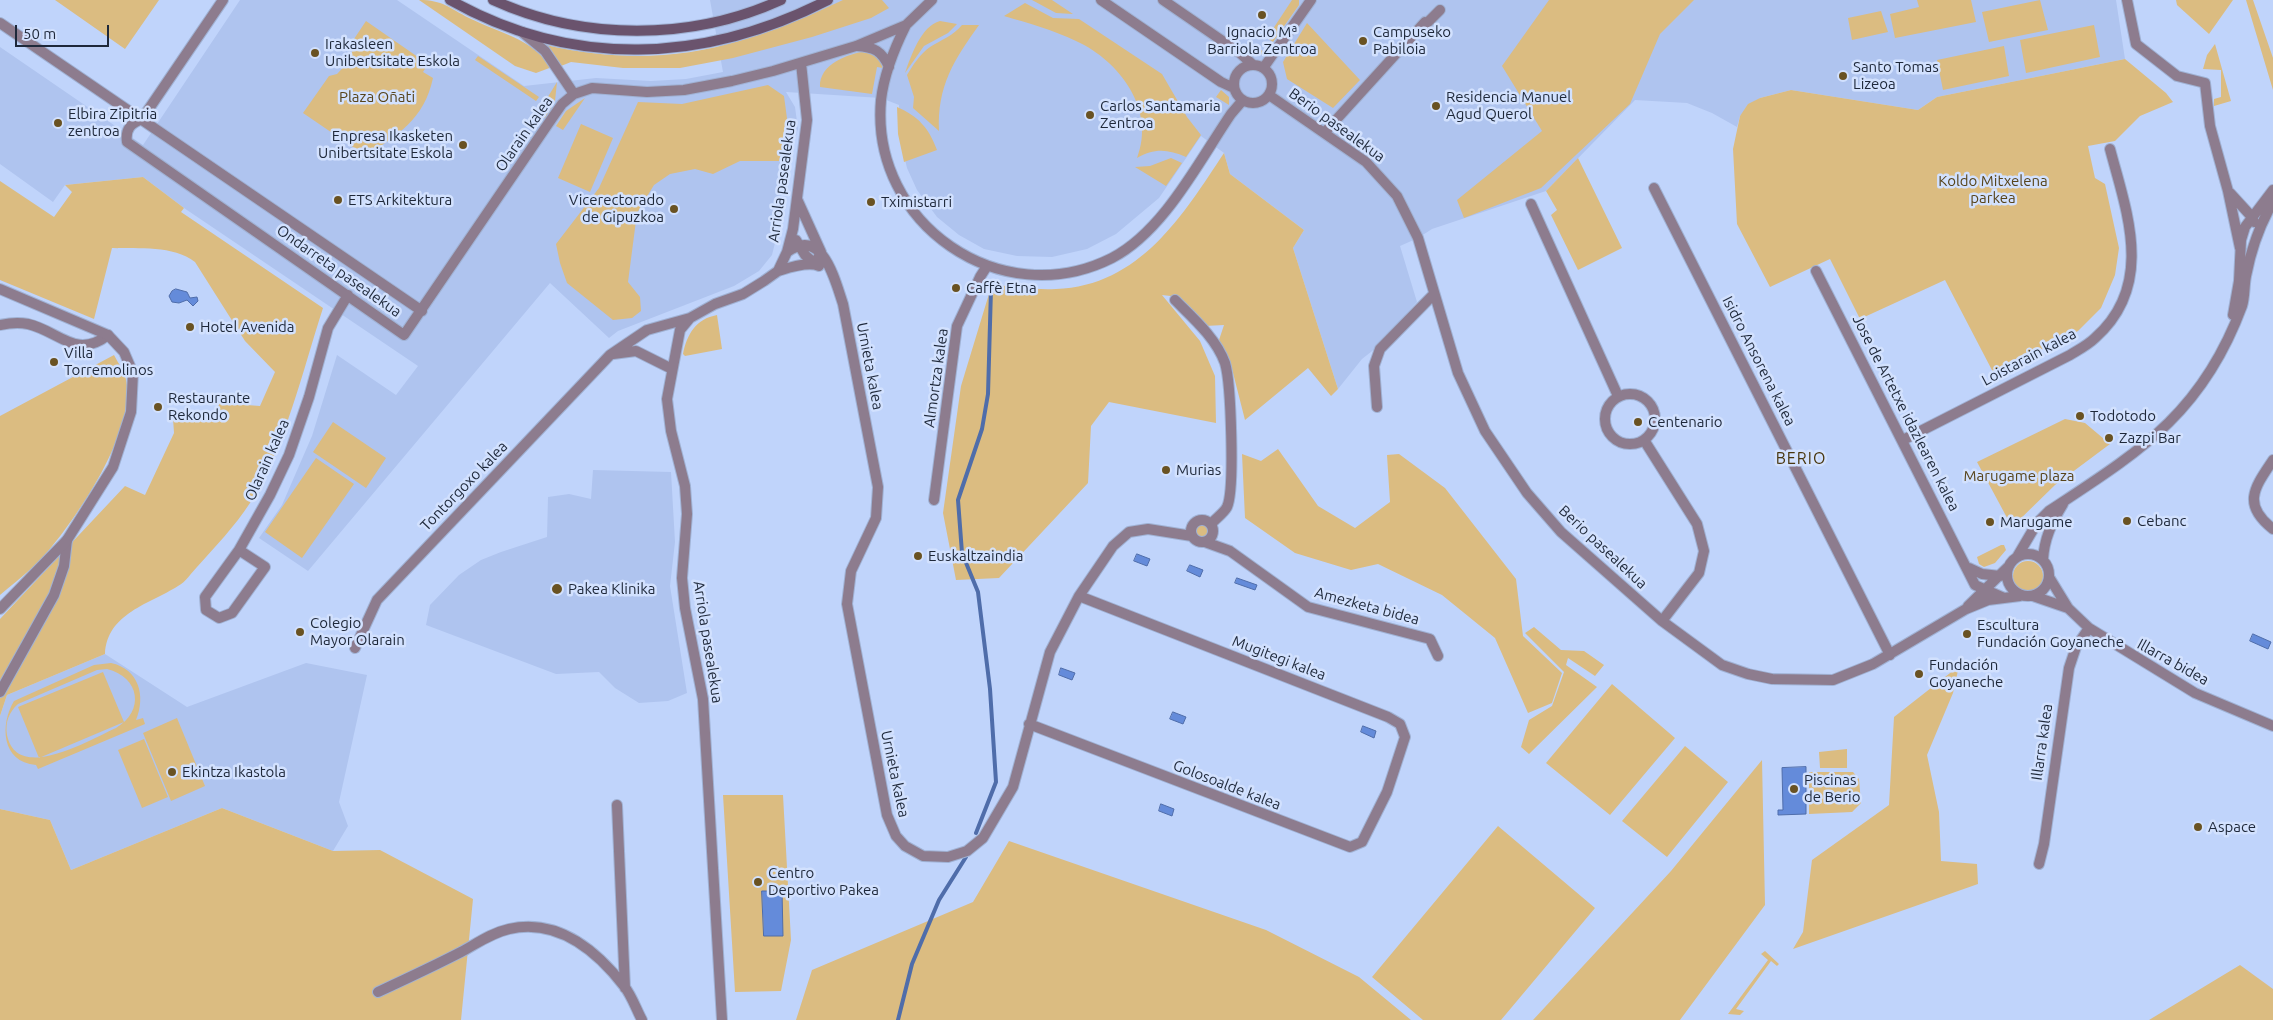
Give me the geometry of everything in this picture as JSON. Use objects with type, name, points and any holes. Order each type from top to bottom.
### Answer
[{"type":"main road","points":[[450,0],[472,13],[522,32],[550,40],[623,50],[690,47],[734,38],[767,27],[828,0]]},
{"type":"main road","points":[[493,0],[526,14],[554,21],[621,31],[688,28],[728,19],[781,0]]},
{"type":"street","points":[[142,119],[224,0]]},
{"type":"street","points":[[932,0],[906,25],[888,67],[881,98],[882,130],[887,160],[900,191],[924,224],[953,249],[987,266],[1019,274],[1045,275],[1070,272],[1091,267],[1130,247],[1157,221],[1231,114],[1243,100]]},
{"type":"street","points":[[1101,0],[1221,82],[1234,88],[1243,100],[1254,103],[1265,99],[1269,95],[1272,82],[1270,74],[1264,67],[1252,64],[1240,53],[1162,0]]},
{"type":"street","points":[[1264,67],[1311,0]]},
{"type":"street","points":[[2127,0],[2136,44],[2177,76],[2205,83],[2210,126],[2228,191],[2240,248]]},
{"type":"street","points":[[1325,132],[1425,22],[1440,10]]},
{"type":"street","name":"Ondarreta pasealekua","points":[[0,23],[142,119],[422,311],[404,335],[126,142],[126,133],[133,122],[142,119]]},
{"type":"street","name":"Olarain kalea","points":[[422,311],[562,104],[574,94],[592,88],[647,92],[684,90],[732,81],[856,46],[906,25]]},
{"type":"street","points":[[522,32],[545,51],[574,94]]},
{"type":"street","points":[[856,46],[872,47],[880,52],[888,67]]},
{"type":"street","name":"Arriola pasealekua","points":[[778,272],[787,252],[793,229],[807,120],[801,63]]},
{"type":"street","points":[[1234,88],[1238,72],[1252,64]]},
{"type":"street","name":"Berio pasealekua","points":[[1269,95],[1366,162],[1397,196],[1418,238],[1458,373],[1485,431],[1527,493],[1561,532],[1662,622],[1722,665],[1772,680],[1833,680],[1857,672],[1890,655],[1966,609],[1988,600],[2020,596]]},
{"type":"street","name":"Loistarain kalea","points":[[1903,440],[2070,355],[2095,338],[2113,318],[2128,286],[2133,261],[2130,221],[2110,149]]},
{"type":"street","name":"Isidro Ansorena kalea","points":[[1654,188],[1890,655]]},
{"type":"street","points":[[2234,324],[2240,248],[2245,227],[2273,190]]},
{"type":"street","points":[[2228,191],[2235,201],[2252,217],[2257,234]]},
{"type":"street","name":"Urnieta kalea","points":[[797,198],[836,282],[843,304],[878,487],[876,518],[851,571],[847,604],[887,816],[896,836],[913,851],[934,858],[948,857],[967,851],[983,838],[1013,787],[1050,652],[1079,596],[1113,546],[1129,532],[1148,529],[1192,536]]},
{"type":"street","points":[[2066,500],[2048,531],[2044,546],[2043,560],[2049,571],[2049,577],[2044,589],[2033,596],[2020,596],[2010,587],[2006,574],[2008,567],[2017,557],[2037,524],[2049,511],[2143,447],[2180,413],[2215,366],[2243,304],[2251,251],[2273,202]]},
{"type":"street","points":[[1531,204],[1618,396]]},
{"type":"street","points":[[793,229],[797,245],[836,282]]},
{"type":"street","points":[[787,252],[797,245],[808,244],[821,252],[815,264]]},
{"type":"street","points":[[690,318],[715,304],[743,294],[778,272],[791,267],[815,264]]},
{"type":"street","name":"Almortza kalea","points":[[934,500],[958,326],[980,277],[987,266]]},
{"type":"street","name":"Jose de Artetxe idazlearen kalea","points":[[1816,271],[1976,585],[1983,590]]},
{"type":"street","points":[[0,289],[108,335],[124,352],[133,373],[131,412],[113,467],[67,540],[0,609]]},
{"type":"street","points":[[1377,408],[1374,366],[1380,349],[1434,294]]},
{"type":"street","name":"Olarain kalea","points":[[239,550],[266,567],[232,613],[219,618],[206,610],[206,597],[239,550],[270,495],[289,455],[309,397],[328,328],[348,295]]},
{"type":"street","points":[[1175,300],[1207,333],[1225,363],[1229,400],[1232,476],[1227,507],[1211,524],[1212,535],[1205,542]]},
{"type":"street","name":"Arriola pasealekua","points":[[690,318],[680,330],[667,399],[668,415],[685,486],[687,514],[683,585],[685,608],[703,699],[722,1020]]},
{"type":"street","name":"Tontorgoxo kalea","points":[[355,648],[377,600],[610,355],[647,330],[690,318]]},
{"type":"street","points":[[0,325],[27,324],[48,331],[69,343],[86,346],[97,344],[108,335]]},
{"type":"street","points":[[610,355],[636,351],[672,368]]},
{"type":"street","points":[[1630,394],[1641,396],[1651,406],[1655,421],[1650,434],[1644,440],[1628,443],[1619,441],[1607,429],[1606,414],[1612,401],[1618,396],[1630,394]]},
{"type":"street","points":[[1644,440],[1697,524],[1704,551],[1699,573],[1662,622]]},
{"type":"street","points":[[2273,460],[2255,487],[2254,498],[2259,517],[2273,528]]},
{"type":"street","points":[[1192,536],[1191,529],[1197,521],[1204,520],[1211,524]]},
{"type":"street","name":"Amezketa bidea","points":[[1192,536],[1196,540],[1230,551],[1308,607],[1430,639],[1438,656]]},
{"type":"street","points":[[0,692],[54,595],[64,566],[67,540]]},
{"type":"street","points":[[2017,557],[2031,554],[2043,560]]},
{"type":"street","name":"Berio pasealekua","points":[[1966,609],[2008,567]]},
{"type":"street","points":[[1969,568],[1982,574],[2000,576]]},
{"type":"street","name":"Illarra bidea","points":[[2049,577],[2068,608],[2088,628],[2196,693],[2273,726]]},
{"type":"street","points":[[1983,590],[2002,597]]},
{"type":"street","name":"Mugitegi kalea","points":[[1079,596],[1388,717],[1400,724],[1405,737],[1387,792]]},
{"type":"street","name":"Illarra bidea","points":[[2033,596],[2068,608]]},
{"type":"street","name":"Illarra kalea","points":[[2039,864],[2044,844],[2069,668],[2076,647],[2088,628]]},
{"type":"street","name":"Golosoalde kalea","points":[[1029,724],[1350,847],[1362,842],[1387,792]]},
{"type":"street","points":[[617,805],[626,988]]},
{"type":"street","points":[[378,992],[461,952],[486,937],[509,929],[537,927],[560,932],[580,942],[598,956],[626,988],[642,1020]]},
{"type":"shaded area","points":[[240,0],[397,0],[524,86],[596,78],[651,81],[686,79],[723,72],[710,0],[2116,0],[2125,59],[1937,97],[1918,110],[1791,90],[1760,98],[1740,116],[1737,127],[1712,113],[1687,103],[1635,100],[1546,191],[1432,229],[1400,246],[1417,302],[1376,348],[1362,359],[1338,389],[1293,248],[1304,230],[1230,174],[1224,153],[1201,136],[1159,198],[1116,234],[1087,249],[1052,257],[1017,256],[984,249],[959,235],[937,217],[917,190],[907,168],[899,134],[899,105],[881,98],[786,92],[795,107],[798,129],[783,177],[779,227],[772,255],[759,271],[734,286],[618,331],[609,338],[550,283],[308,571],[259,538],[282,505],[312,436],[337,355],[396,395],[418,366],[184,208],[143,177],[65,185],[53,202],[0,164],[0,47],[143,145]]},
{"type":"shaded area","name":"Pakea Klinika","points":[[593,470],[671,472],[675,542],[670,586],[687,693],[668,701],[639,703],[615,688],[599,672],[556,674],[426,625],[430,605],[459,575],[481,560],[547,537],[548,497],[569,494],[591,499]]},
{"type":"shaded area","name":"Ekintza Ikastola","points":[[105,654],[187,707],[306,663],[367,675],[339,802],[348,826],[333,851],[222,808],[71,870],[50,820],[0,809],[0,716],[7,695]]},
{"type":"green space","points":[[55,0],[159,0],[125,49]]},
{"type":"green space","points":[[419,0],[440,3],[469,18],[514,37],[534,49],[552,67],[536,73],[515,66]]},
{"type":"green space","points":[[843,0],[882,0],[889,8],[871,18],[812,37],[733,58],[680,68],[623,68],[571,62],[561,66],[544,47],[546,45],[587,53],[626,56],[663,55],[699,51],[734,43],[769,31]]},
{"type":"green space","points":[[1032,0],[1052,0],[1073,14],[1056,13]]},
{"type":"green space","points":[[1292,0],[1299,0],[1299,5],[1273,42],[1267,38]]},
{"type":"green space","points":[[1549,0],[1694,0],[1660,34],[1630,104],[1541,188],[1464,218],[1457,200],[1542,131],[1502,66]]},
{"type":"green space","points":[[1917,0],[1971,0],[1976,22],[1895,38],[1890,14],[1919,7]]},
{"type":"green space","points":[[2040,0],[2048,30],[1989,42],[1982,12]]},
{"type":"green space","points":[[2176,0],[2233,0],[2209,34],[2177,5]]},
{"type":"green space","points":[[2246,0],[2253,0],[2273,58],[2273,90]]},
{"type":"green space","points":[[1025,3],[1053,18],[1079,19],[1162,74],[1187,117],[1201,135],[1186,157],[1173,152],[1155,151],[1137,158],[1142,140],[1142,122],[1138,105],[1120,74],[1107,61],[1076,41],[1049,30],[1004,16]]},
{"type":"green space","points":[[1881,11],[1888,32],[1852,40],[1848,18]]},
{"type":"green space","name":"Plaza Oñati","points":[[366,21],[428,64],[423,72],[433,78],[429,93],[416,115],[399,133],[366,156],[303,113],[329,76],[337,74],[351,59],[354,39]]},
{"type":"green space","points":[[940,21],[957,24],[948,33],[924,46],[905,73],[922,35],[933,24]]},
{"type":"green space","points":[[1307,23],[1360,80],[1333,108],[1287,79],[1283,62]]},
{"type":"green space","points":[[962,25],[979,25],[955,62],[944,87],[939,115],[939,131],[913,108],[914,97],[907,75],[926,50],[951,35]]},
{"type":"green space","points":[[2094,25],[2100,57],[2026,73],[2020,40]]},
{"type":"green space","points":[[2215,44],[2231,101],[2214,106],[2214,99],[2221,97],[2221,70],[2203,69],[2207,55]]},
{"type":"green space","points":[[1253,45],[1266,53],[1255,56],[1249,51]]},
{"type":"green space","points":[[2004,46],[2009,76],[1943,90],[1937,60]]},
{"type":"green space","points":[[866,51],[873,52],[883,66],[883,68],[877,67],[872,94],[820,87],[824,72],[829,66],[843,58]]},
{"type":"green space","points":[[478,56],[539,97],[536,101],[475,60]]},
{"type":"green space","name":"Koldo Mitxelena parkea","points":[[2125,59],[2166,93],[2173,102],[2140,116],[2115,141],[2088,146],[2095,178],[2105,184],[2119,248],[2115,275],[2101,308],[2078,331],[1994,374],[1945,280],[1860,319],[1830,259],[1770,287],[1737,224],[1733,149],[1740,116],[1748,104],[1760,98],[1791,90],[1918,110],[1937,97]]},
{"type":"green space","points":[[557,82],[555,101],[545,118],[538,113]]},
{"type":"green space","points":[[768,85],[784,96],[788,126],[779,161],[740,161],[713,174],[695,169],[670,174],[654,185],[637,213],[628,282],[640,297],[641,311],[632,318],[613,320],[567,283],[556,244],[599,188],[638,102],[682,104]]},
{"type":"green space","points":[[1221,90],[1229,97],[1229,105],[1216,97]]},
{"type":"green space","points":[[585,98],[563,130],[556,126],[566,111]]},
{"type":"green space","points":[[897,107],[911,114],[922,124],[937,150],[904,162],[898,134]]},
{"type":"green space","points":[[581,124],[613,138],[590,192],[558,178]]},
{"type":"green space","points":[[1224,153],[1230,174],[1304,230],[1293,248],[1338,389],[1331,396],[1308,368],[1245,420],[1231,365],[1219,340],[1224,325],[1205,326],[1179,297],[1162,295],[1200,341],[1215,376],[1216,423],[1109,402],[1091,426],[1088,483],[999,578],[956,580],[943,513],[961,386],[992,284],[1032,289],[1056,289],[1086,285],[1112,275],[1135,261],[1156,243],[1192,200]]},
{"type":"green space","points":[[1171,158],[1182,163],[1166,186],[1135,167],[1150,166]]},
{"type":"green space","points":[[1578,158],[1622,248],[1578,270],[1551,215],[1557,210],[1546,191]]},
{"type":"green space","points":[[143,177],[184,208],[181,212],[323,308],[292,408],[274,457],[250,503],[238,520],[184,582],[132,611],[122,619],[113,629],[105,654],[7,695],[0,716],[0,619],[125,486],[145,495],[174,433],[173,418],[211,419],[220,403],[260,406],[275,372],[245,341],[195,262],[177,253],[155,249],[112,248],[94,319],[0,280],[0,181],[54,217],[72,192],[65,185]]},
{"type":"green space","points":[[717,315],[722,349],[685,356],[683,354],[687,340],[694,328],[703,320]]},
{"type":"green space","points":[[114,355],[126,380],[127,400],[122,424],[113,448],[87,498],[56,541],[38,562],[0,595],[0,416]]},
{"type":"green space","name":"Marugame plaza","points":[[2065,419],[2085,423],[2110,444],[2055,485],[2012,527],[1977,462]]},
{"type":"green space","points":[[333,422],[386,458],[366,488],[313,452]]},
{"type":"green space","points":[[1278,449],[1318,506],[1355,528],[1390,502],[1387,455],[1399,454],[1445,488],[1516,579],[1523,636],[1562,673],[1552,703],[1528,713],[1495,638],[1442,595],[1378,564],[1351,570],[1295,553],[1245,518],[1242,454],[1261,461]]},
{"type":"green space","points":[[316,458],[354,484],[302,558],[265,532]]},
{"type":"green space","points":[[1198,524],[1204,524],[1208,531],[1204,538],[1198,538],[1194,534],[1194,528]]},
{"type":"green space","points":[[2004,545],[2006,550],[1995,563],[1984,567],[1979,564],[1977,557]]},
{"type":"green space","points":[[2028,561],[2039,565],[2043,576],[2039,587],[2028,591],[2017,587],[2013,576],[2017,565]]},
{"type":"green space","points":[[1534,627],[1561,650],[1584,651],[1604,665],[1595,676],[1568,658],[1566,665],[1597,687],[1529,754],[1521,747],[1529,720],[1552,706],[1564,672],[1525,633]]},
{"type":"green space","points":[[111,663],[121,666],[134,677],[140,693],[139,711],[136,720],[143,718],[145,724],[38,769],[36,765],[24,762],[16,757],[10,749],[6,731],[7,720],[9,710],[14,701],[94,665]],"holes":[[[107,669],[118,673],[132,687],[135,695],[135,704],[125,721],[116,728],[90,741],[56,754],[39,757],[25,756],[14,749],[7,735],[7,722],[12,710],[18,704],[97,670]]]},
{"type":"green space","points":[[1959,666],[1953,693],[1927,755],[1939,812],[1941,861],[1977,864],[1978,884],[1793,949],[1803,932],[1812,860],[1889,805],[1894,717]]},
{"type":"green space","points":[[103,672],[124,722],[39,758],[18,707]]},
{"type":"green space","points":[[1612,684],[1675,738],[1610,815],[1546,763]]},
{"type":"green space","points":[[177,718],[205,786],[171,801],[143,733]]},
{"type":"green space","points":[[144,739],[168,797],[142,808],[118,750]]},
{"type":"green space","points":[[1685,746],[1728,782],[1667,857],[1622,821]]},
{"type":"green space","points":[[1847,749],[1847,768],[1820,768],[1819,752]]},
{"type":"green space","points":[[1762,760],[1765,905],[1680,1020],[1533,1020],[1671,871]]},
{"type":"green space","points":[[1809,772],[1853,772],[1859,779],[1861,803],[1852,812],[1809,814]]},
{"type":"green space","name":"Centro Deportivo Pakea","points":[[723,795],[783,795],[791,940],[781,991],[735,992]]},
{"type":"green space","points":[[222,808],[333,851],[380,850],[473,899],[461,1020],[0,1020],[0,809],[50,820],[71,870]]},
{"type":"green space","points":[[1498,826],[1595,908],[1501,1020],[1423,1020],[1372,977]]},
{"type":"green space","points":[[1009,841],[1266,930],[1359,977],[1411,1020],[796,1020],[812,970],[973,902]]},
{"type":"green space","points":[[1765,951],[1779,964],[1777,966],[1771,961],[1736,1009],[1744,1011],[1740,1015],[1728,1014],[1768,960],[1761,954]]},
{"type":"green space","points":[[2240,965],[2273,989],[2273,1020],[2149,1020]]},
{"type":"water","points":[[176,289],[187,292],[190,298],[197,297],[198,301],[193,306],[187,300],[179,303],[172,302],[169,296]]},
{"type":"water","points":[[1137,554],[1150,559],[1147,566],[1134,561]]},
{"type":"water","points":[[1190,565],[1203,570],[1200,577],[1187,571]]},
{"type":"water","points":[[1237,578],[1257,585],[1255,590],[1235,583]]},
{"type":"water","points":[[2253,634],[2271,642],[2268,649],[2250,641]]},
{"type":"water","points":[[1061,668],[1075,673],[1072,680],[1059,675]]},
{"type":"water","points":[[1173,712],[1186,717],[1183,724],[1170,719]]},
{"type":"water","points":[[1363,726],[1376,731],[1374,738],[1361,732]]},
{"type":"water","name":"Piscinas de Berio","points":[[1806,767],[1806,814],[1778,815],[1778,810],[1783,810],[1782,768]]},
{"type":"water","points":[[1161,804],[1174,809],[1172,816],[1159,811]]},
{"type":"water","points":[[762,891],[782,891],[783,936],[764,936]]},
{"type":"waterway","points":[[976,833],[996,782],[990,689],[978,592],[962,553],[958,500],[982,429],[988,394],[991,289]]},
{"type":"waterway","points":[[898,1020],[912,964],[939,900],[966,857]]},
{"type":"place","name":"Ignacio Mª Barriola Zentroa","points":[[1262,15]]},
{"type":"place","name":"Campuseko Pabiloia","points":[[1363,41]]},
{"type":"place","name":"Irakasleen Unibertsitate Eskola","points":[[315,53]]},
{"type":"place","name":"Santo Tomas Lizeoa","points":[[1843,76]]},
{"type":"place","name":"Residencia Manuel Agud Querol","points":[[1436,106]]},
{"type":"place","name":"Carlos Santamaria Zentroa","points":[[1090,115]]},
{"type":"place","name":"Elbira Zipitria zentroa","points":[[58,123]]},
{"type":"place","name":"Enpresa Ikasketen Unibertsitate Eskola","points":[[463,145]]},
{"type":"place","name":"ETS Arkitektura","points":[[338,200]]},
{"type":"place","name":"Tximistarri","points":[[871,202]]},
{"type":"place","name":"Vicerectorado de Gipuzkoa","points":[[674,209]]},
{"type":"place","name":"Caffè Etna","points":[[956,288]]},
{"type":"place","name":"Hotel Avenida","points":[[190,327]]},
{"type":"place","name":"Villa Torremolinos","points":[[54,362]]},
{"type":"place","name":"Restaurante Rekondo","points":[[158,407]]},
{"type":"place","name":"Todotodo","points":[[2080,416]]},
{"type":"place","name":"Centenario","points":[[1638,422]]},
{"type":"place","name":"Zazpi Bar","points":[[2109,438]]},
{"type":"place","name":"Murias","points":[[1166,470]]},
{"type":"place","name":"Cebanc","points":[[2127,521]]},
{"type":"place","name":"Marugame","points":[[1990,522]]},
{"type":"place","name":"Euskaltzaindia","points":[[918,556]]},
{"type":"place","name":"Pakea Klinika","points":[[557,589]]},
{"type":"place","name":"Colegio Mayor Olarain","points":[[300,632]]},
{"type":"place","name":"Escultura Fundación Goyaneche","points":[[1967,634]]},
{"type":"place","name":"Fundación Goyaneche","points":[[1919,674]]},
{"type":"place","name":"Ekintza Ikastola","points":[[172,772]]},
{"type":"place","name":"Piscinas de Berio","points":[[1794,789]]},
{"type":"place","name":"Aspace","points":[[2198,827]]},
{"type":"place","name":"Centro Deportivo Pakea","points":[[758,882]]},
{"type":"district","name":"BERIO","points":[[1801,459]]}]
